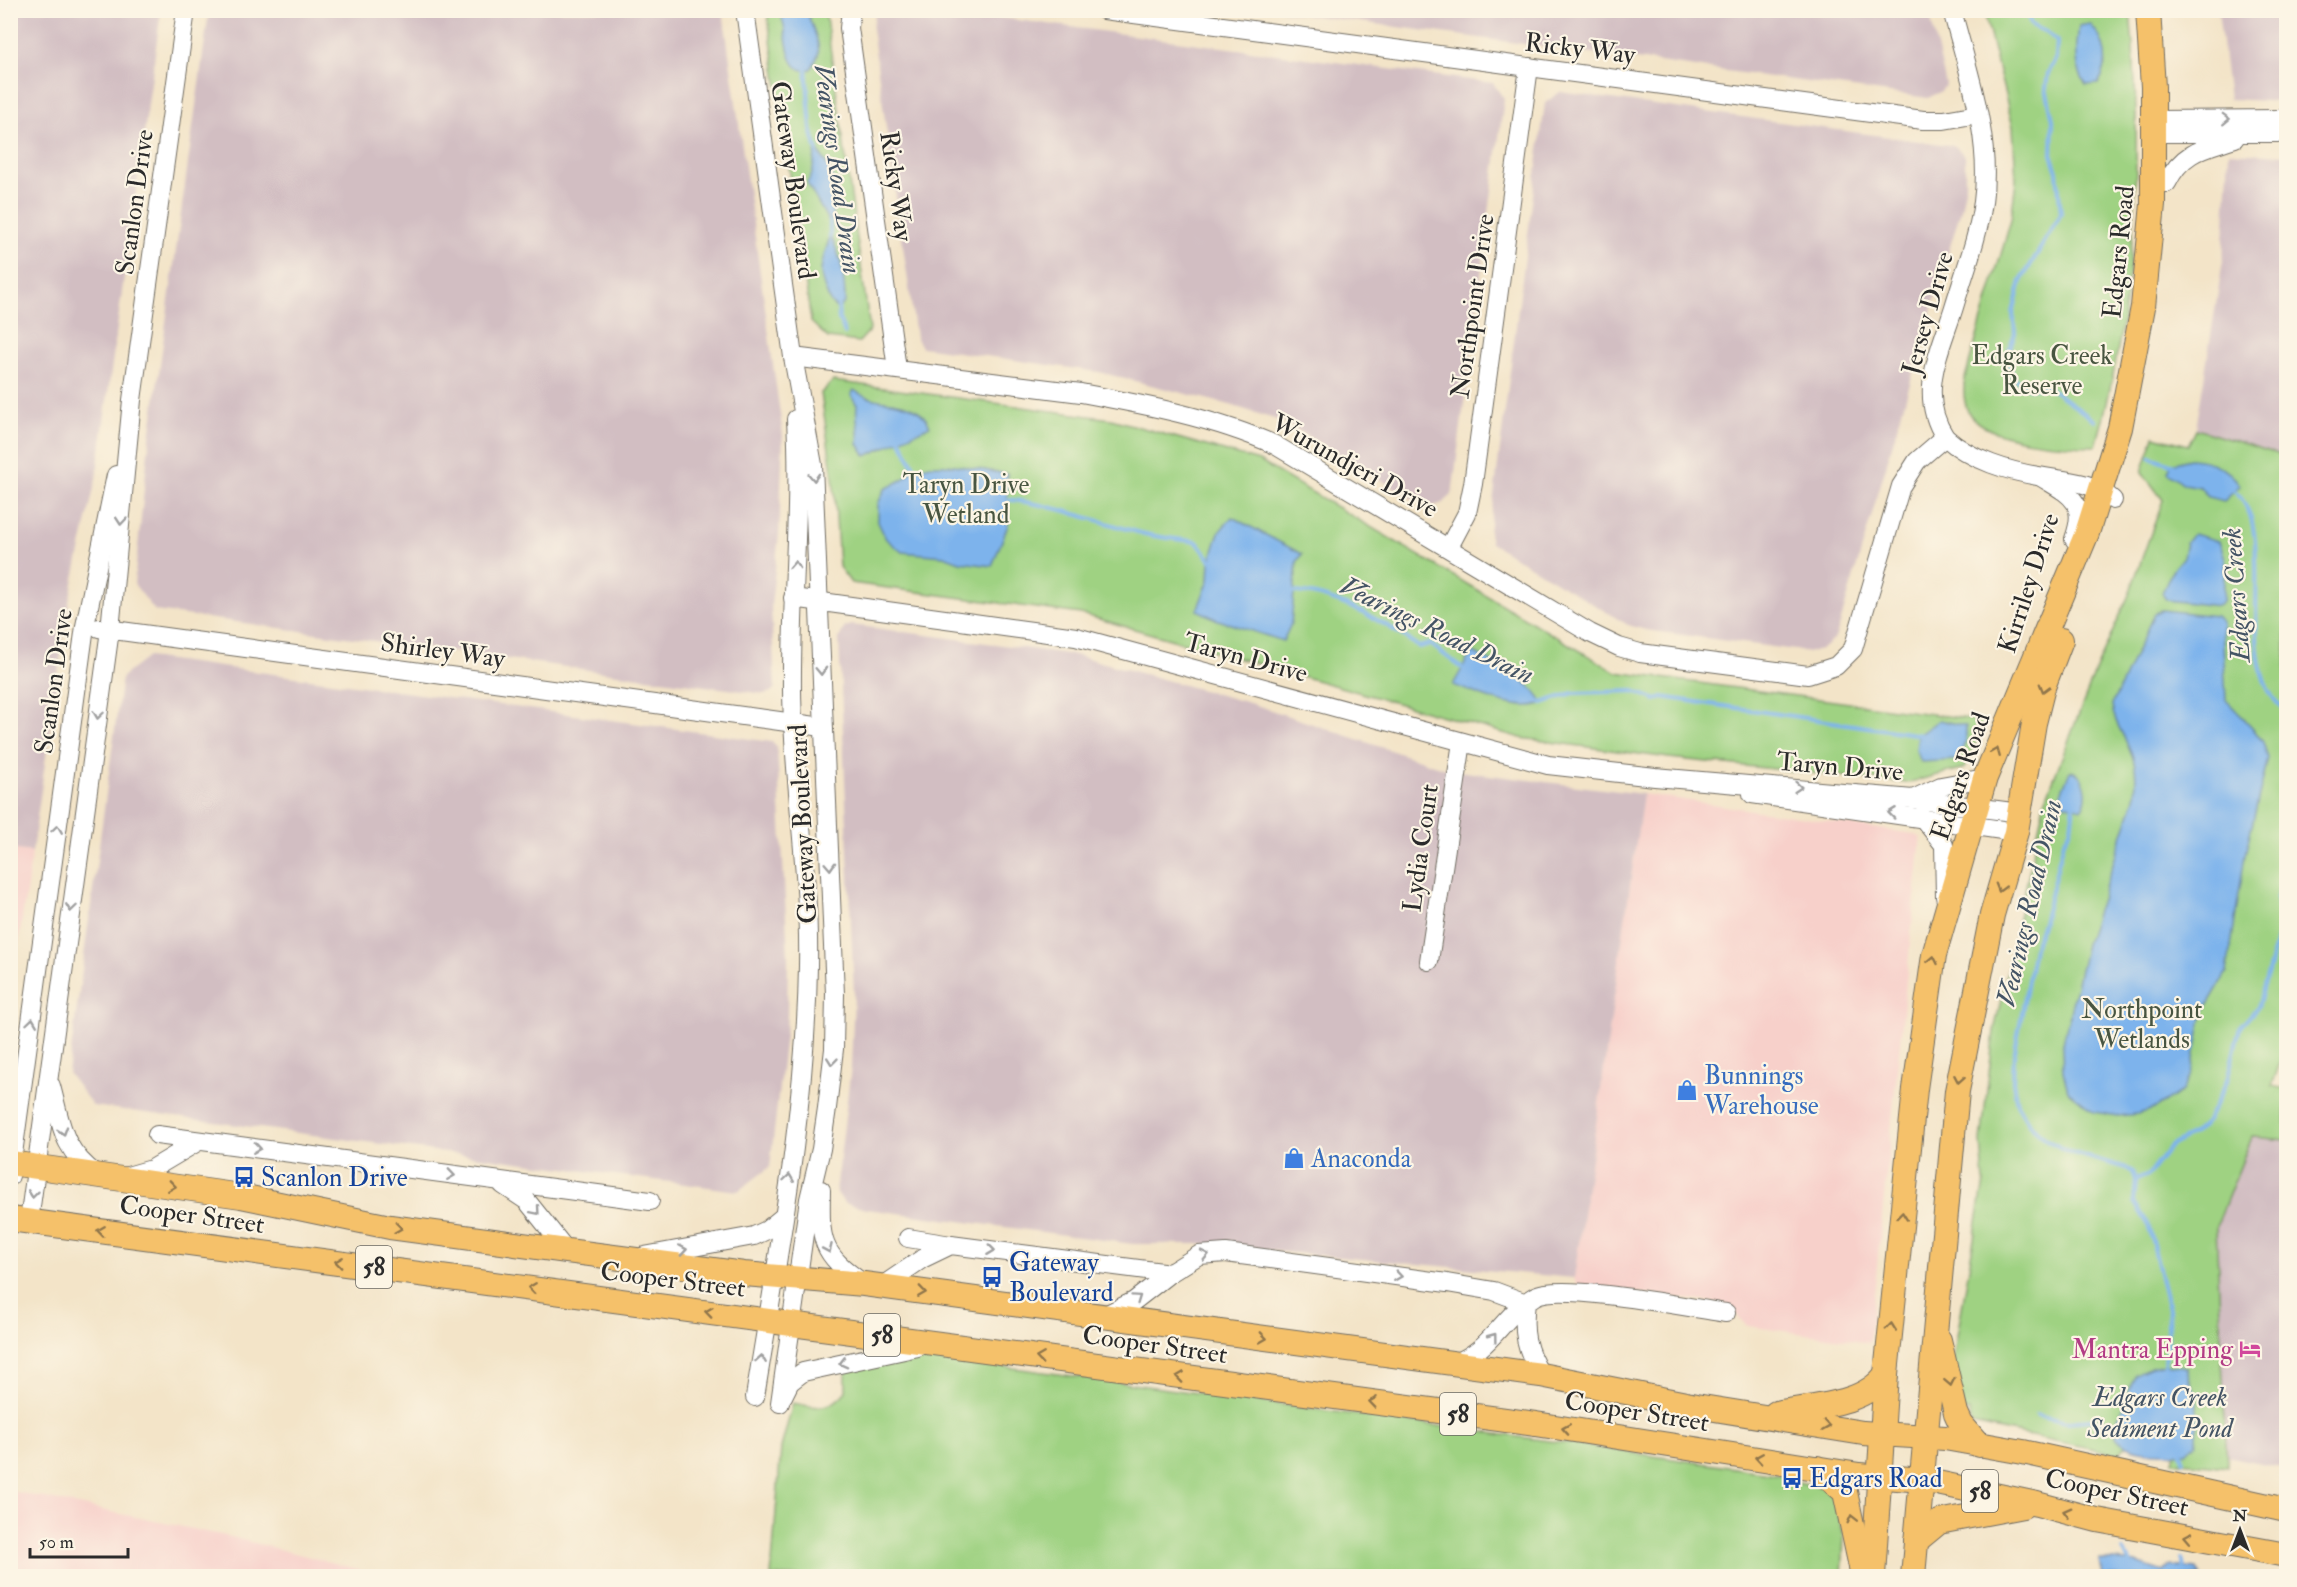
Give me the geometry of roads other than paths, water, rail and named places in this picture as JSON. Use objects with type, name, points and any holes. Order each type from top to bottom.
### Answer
[{"type":"main road","name":"Edgars Road","points":[[1913,1576],[1957,1091],[1992,915],[2018,823],[2034,723],[2043,687],[2107,494],[2133,429],[2156,305],[2167,183],[2148,10]]},
{"type":"main road","name":"Edgars Road","points":[[1873,1576],[1886,1374],[1923,1017],[1934,955],[1985,778],[2082,546],[2107,494],[2143,307],[2166,84],[2157,10]]},
{"type":"main road","name":"Cooper Street","points":[[11,1168],[36,1167],[241,1196],[390,1227],[625,1259],[775,1278],[800,1277],[873,1285],[1541,1375],[1761,1416],[1881,1434],[1926,1436],[2023,1452],[2286,1510]]},
{"type":"main road","name":"Cooper Street","points":[[20,1220],[1548,1426],[1817,1468],[1923,1480],[2037,1504],[2097,1520],[2286,1555]]},
{"type":"main road","points":[[1935,1326],[1956,1413],[1961,1424],[1979,1445]]},
{"type":"main road","points":[[1761,1416],[1861,1395],[1878,1385],[1886,1374]]},
{"type":"main road","points":[[1817,1468],[1845,1492],[1863,1576]]},
{"type":"main road","points":[[1916,1541],[1929,1528],[1947,1519],[2037,1504]]},
{"type":"street","name":"Scanlon Drive","points":[[20,1220],[36,1167],[110,630],[132,400],[186,10]]},
{"type":"street","name":"Gateway Boulevard","points":[[745,10],[793,357],[813,465],[834,960],[834,1049],[821,1149],[809,1199],[800,1277],[780,1403],[790,1382],[803,1372],[899,1349],[942,1344]]},
{"type":"street","name":"Ricky Way","points":[[851,10],[849,28],[897,369]]},
{"type":"street","name":"Ricky Way","points":[[1104,10],[1923,120],[1944,120],[1978,114]]},
{"type":"street","name":"Jersey Drive","points":[[1945,437],[1936,424],[1930,396],[1932,381],[1983,203],[1985,159],[1978,114],[1952,10]]},
{"type":"street","name":"Northpoint Drive","points":[[1449,547],[1467,513],[1473,484],[1529,67]]},
{"type":"street","points":[[2161,127],[2286,119]]},
{"type":"street","points":[[2161,127],[2286,133]]},
{"type":"street","points":[[2167,183],[2174,167],[2192,154],[2252,133]]},
{"type":"street","name":"Gateway Boulevard","points":[[755,1397],[775,1278],[806,1055],[808,963],[800,794],[793,725],[793,598],[799,468],[793,357]]},
{"type":"street","name":"Wurundjeri Drive","points":[[793,357],[1081,393],[1133,403],[1240,432],[1275,445],[1590,633],[1618,647],[1661,657],[1797,674],[1819,674],[1831,669],[1848,654],[1858,635],[1901,486],[1917,461],[1945,437]]},
{"type":"street","name":"Scanlon Drive","points":[[11,1168],[15,1117],[85,626],[132,400]]},
{"type":"street","name":"Kirriley Drive","points":[[1945,437],[1971,455],[2041,477],[2107,494]]},
{"type":"street","name":"Kirriley Drive","points":[[2023,688],[2034,640],[2063,568],[2079,519],[2075,500],[2041,477]]},
{"type":"street","name":"Taryn Drive","points":[[793,598],[1076,637],[1548,765],[1655,777],[1913,799],[1973,815],[2018,823]]},
{"type":"street","name":"Shirley Way","points":[[85,626],[793,725],[823,727]]},
{"type":"street","name":"Lydia Court","points":[[1429,961],[1462,742]]},
{"type":"street","name":"Taryn Drive","points":[[1655,777],[1800,802],[1921,816],[1973,815]]},
{"type":"street","points":[[1913,799],[1941,786],[1985,778]]},
{"type":"street","points":[[1921,816],[1944,846],[1944,914]]},
{"type":"street","points":[[808,963],[834,960]]},
{"type":"street","name":"Scanlon Drive","points":[[48,1076],[68,1146],[79,1162],[108,1177]]},
{"type":"street","name":"Cooper Street","points":[[157,1135],[650,1201]]},
{"type":"street","points":[[108,1177],[152,1169],[199,1141]]},
{"type":"street","points":[[821,1149],[820,1218],[825,1245],[833,1260],[873,1285],[951,1245]]},
{"type":"street","name":"Cooper Street","points":[[495,1181],[513,1189],[527,1201],[567,1251]]},
{"type":"street","points":[[625,1259],[754,1236],[767,1230],[784,1215]]},
{"type":"street","points":[[908,1238],[1170,1273]]},
{"type":"street","name":"Cooper Street","points":[[1101,1317],[1134,1302],[1170,1273],[1199,1255],[1226,1253],[1447,1283],[1494,1291],[1526,1303],[1522,1326],[1525,1344],[1541,1375]]},
{"type":"street","points":[[1455,1363],[1473,1356],[1486,1346],[1507,1318],[1536,1295],[1558,1291],[1726,1313]]},
{"type":"water","points":[[784,11],[807,11],[819,50],[811,69],[802,70],[796,67],[792,60],[782,19]]},
{"type":"water","points":[[2090,24],[2103,45],[2105,60],[2098,84],[2086,85],[2079,71],[2077,42],[2079,26]]},
{"type":"water","points":[[816,148],[829,168],[835,184],[830,224],[807,183],[812,174]]},
{"type":"water","points":[[830,235],[840,259],[844,284],[845,302],[838,309],[830,301],[823,285],[821,271]]},
{"type":"water","points":[[854,390],[864,396],[915,409],[930,426],[866,456],[858,444],[857,405],[851,395]]},
{"type":"water","points":[[2190,459],[2212,463],[2225,470],[2236,479],[2239,487],[2224,501],[2208,497],[2200,487],[2184,484],[2168,472],[2171,464]]},
{"type":"water","points":[[930,465],[954,465],[1007,474],[1008,525],[992,566],[960,562],[944,556],[902,552],[886,539],[878,522],[878,504],[885,489],[902,480],[914,469]]},
{"type":"water","points":[[1232,517],[1302,554],[1297,562],[1291,624],[1283,641],[1218,620],[1197,610],[1209,580],[1210,561],[1219,532]]},
{"type":"water","points":[[2193,534],[2219,541],[2225,558],[2223,602],[2218,606],[2166,600],[2162,593],[2173,569],[2183,557],[2186,543]]},
{"type":"water","points":[[2162,610],[2216,616],[2222,622],[2226,700],[2263,742],[2268,758],[2245,855],[2227,972],[2203,1013],[2191,1074],[2182,1091],[2154,1109],[2138,1114],[2118,1116],[2094,1112],[2068,1091],[2063,1071],[2062,1047],[2086,944],[2135,798],[2134,760],[2115,718],[2112,705],[2154,614]]},
{"type":"water","points":[[1472,651],[1521,680],[1530,687],[1542,703],[1533,706],[1510,704],[1453,685]]},
{"type":"water","points":[[1939,720],[1966,726],[1966,741],[1957,760],[1921,762],[1916,750],[1918,735]]},
{"type":"water","points":[[2070,771],[2080,776],[2085,787],[2086,799],[2081,809],[2061,803],[2059,798]]},
{"type":"water","name":"Edgars Creek Sediment Pond","points":[[2165,1364],[2186,1367],[2197,1401],[2196,1443],[2186,1453],[2139,1450],[2122,1443],[2116,1437],[2117,1424],[2135,1374]]},
{"type":"water","points":[[2100,1560],[2137,1563],[2163,1572],[2171,1566],[2196,1569],[2201,1576],[2103,1576]]},
{"type":"waterway","name":"Edgars Creek","points":[[2026,10],[2031,25],[2046,32],[2057,41],[2056,58],[2048,73],[2046,88],[2053,120],[2052,157],[2057,172],[2061,214],[2021,281],[2013,313],[2015,333],[2008,354],[2012,376],[2028,388],[2044,386],[2054,391],[2095,421]]},
{"type":"waterway","name":"Vearings Road Drain","points":[[806,67],[811,129],[817,151]]},
{"type":"waterway","name":"Vearings Road Drain","points":[[830,221],[830,237]]},
{"type":"waterway","name":"Vearings Road Drain","points":[[838,304],[839,319],[845,333]]},
{"type":"waterway","name":"Vearings Road Drain","points":[[898,435],[916,471]]},
{"type":"waterway","name":"Edgars Creek","points":[[2150,457],[2174,465]]},
{"type":"waterway","name":"Edgars Creek","points":[[2231,489],[2246,507],[2254,532],[2256,631],[2260,663],[2269,691],[2286,711]]},
{"type":"waterway","name":"Vearings Road Drain","points":[[1005,499],[1057,509],[1148,535],[1197,542],[1213,563]]},
{"type":"waterway","name":"Vearings Road Drain","points":[[1290,592],[1323,597],[1358,610],[1419,647],[1430,644],[1466,671]]},
{"type":"waterway","name":"Vearings Road Drain","points":[[1537,701],[1542,703],[1573,693],[1634,691],[1656,700],[1662,697],[1922,735]]},
{"type":"waterway","name":"Vearings Road Drain","points":[[2074,805],[2071,829],[2064,841],[2034,948],[2014,1056],[2013,1082],[2017,1104],[2029,1124],[2048,1141],[2070,1152],[2126,1168],[2133,1172],[2136,1180]]},
{"type":"waterway","name":"Edgars Creek","points":[[2165,1367],[2169,1310],[2148,1224],[2134,1202],[2136,1180],[2148,1175],[2171,1146],[2193,1134],[2207,1121],[2227,1081],[2240,1027],[2258,1007],[2281,925],[2277,899],[2286,870]]},
{"type":"waterway","points":[[2037,1415],[2067,1422],[2090,1420],[2119,1425]]},
{"type":"waterway","name":"Edgars Creek","points":[[2180,1450],[2184,1461]]},
{"type":"waterway","points":[[2123,1551],[2131,1565]]},
{"type":"waterway","name":"Edgars Creek","points":[[2182,1559],[2186,1576]]},
{"type":"place","name":"Bunnings Warehouse","points":[[1687,1090]]},
{"type":"place","name":"Anaconda","points":[[1294,1158]]},
{"type":"place","name":"Scanlon Drive","points":[[244,1177]]},
{"type":"place","name":"Gateway Boulevard","points":[[992,1277]]},
{"type":"place","name":"Mantra Epping","points":[[2250,1349]]},
{"type":"place","name":"Edgars Road","points":[[1792,1478]]},
{"type":"park label","name":"Edgars Creek Reserve","points":[[2042,370]]},
{"type":"park label","name":"Taryn Drive Wetland","points":[[966,499]]},
{"type":"park label","name":"Northpoint Wetlands","points":[[2142,1024]]}]
